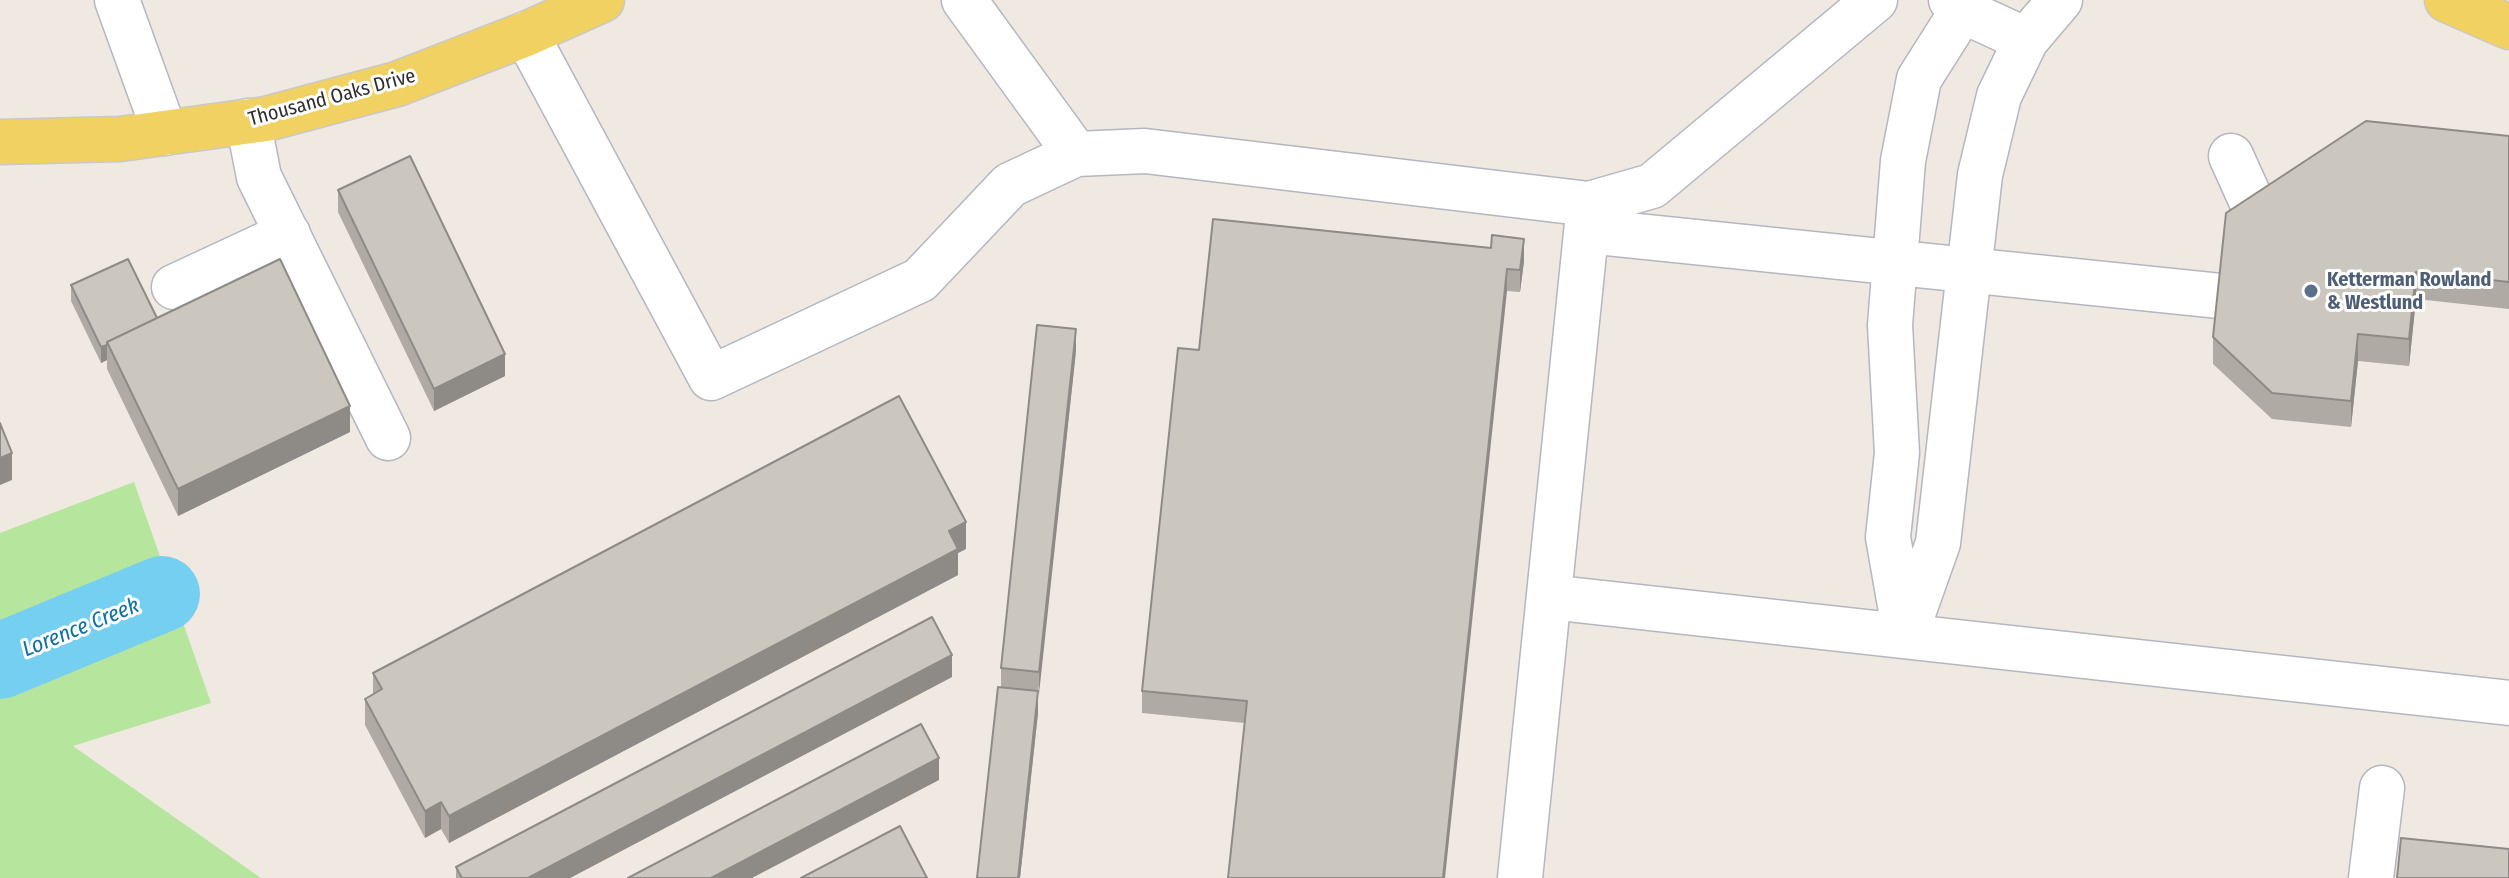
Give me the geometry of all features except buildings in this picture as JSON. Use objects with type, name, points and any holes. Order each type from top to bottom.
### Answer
[{"type":"main road","name":"Thousand Oaks Drive","points":[[0,142],[120,139],[248,121],[397,84],[526,34],[602,0]]},
{"type":"main road","points":[[2447,0],[2509,27]]},
{"type":"lane","points":[[117,0],[165,133]]},
{"type":"lane","points":[[964,0],[1076,154]]},
{"type":"lane","points":[[1588,218],[1652,186],[1875,0]]},
{"type":"lane","points":[[1905,636],[1938,543],[1980,175],[1999,96],[2026,40],[2060,0]]},
{"type":"lane","points":[[1905,636],[1888,537],[1897,453],[1890,325],[1903,161],[1919,79],[1960,3],[2026,40]]},
{"type":"lane","points":[[526,34],[711,378],[920,280],[1010,185],[1076,154],[1145,151],[1895,262],[2220,296]]},
{"type":"lane","points":[[248,121],[259,177],[388,438]]},
{"type":"lane","points":[[2231,156],[2259,218]]},
{"type":"lane","points":[[1520,878],[1588,218]]},
{"type":"lane","points":[[174,287],[288,234]]},
{"type":"lane","points":[[1549,597],[2509,703]]},
{"type":"lane","points":[[2371,878],[2382,788]]},
{"type":"green space","points":[[134,482],[211,703],[73,746],[261,878],[0,878],[0,533]]},
{"type":"waterway","name":"Lorence Creek","points":[[0,661],[162,594]]},
{"type":"place","name":"Ketterman Rowland & Westlund","points":[[2311,291]]}]
